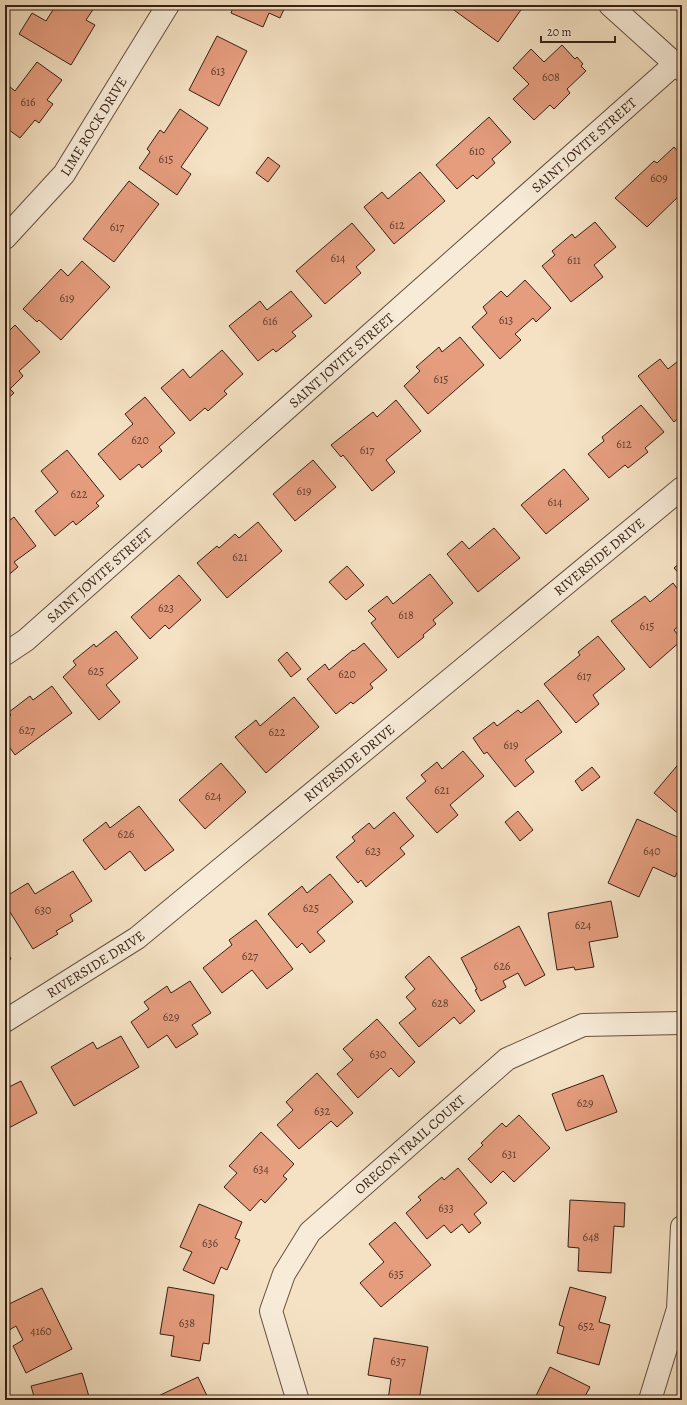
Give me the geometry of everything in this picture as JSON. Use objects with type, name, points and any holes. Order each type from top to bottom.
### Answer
[{"type":"street","name":"LIME ROCK DRIVE","points":[[5,238],[64,174],[168,5]]},
{"type":"street","points":[[610,5],[679,67]]},
{"type":"street","name":"SAINT JOVITE STREET","points":[[5,654],[26,640],[679,67]]},
{"type":"street","name":"RIVERSIDE DRIVE","points":[[5,1021],[137,938],[682,488]]},
{"type":"street","name":"OREGON TRAIL COURT","points":[[297,1398],[271,1311],[284,1274],[310,1232],[507,1059],[583,1024],[682,1023]]},
{"type":"street","points":[[650,1400],[674,1350],[678,1309],[682,1227]]},
{"type":"building","points":[[56,5],[96,5],[86,20],[95,25],[71,65],[19,34],[32,13],[46,21]]},
{"type":"building","points":[[234,5],[286,5],[280,18],[269,13],[263,27],[231,13]]},
{"type":"building","points":[[447,5],[520,5],[523,7],[498,42]]},
{"type":"building","points":[[217,36],[247,51],[219,106],[189,90]]},
{"type":"building","points":[[562,45],[575,59],[577,57],[583,64],[581,66],[586,71],[567,89],[570,93],[554,109],[550,105],[534,120],[513,99],[529,84],[513,68],[531,49],[544,62]]},
{"type":"building","points":[[37,62],[62,80],[47,100],[53,104],[39,123],[35,120],[20,138],[5,127],[5,83],[15,91]]},
{"type":"building","points":[[180,109],[208,128],[181,167],[191,174],[177,195],[139,168],[150,152],[147,149],[160,130],[164,133]]},
{"type":"building","points":[[489,117],[511,142],[492,159],[495,163],[477,179],[473,175],[457,189],[436,165]]},
{"type":"building","points":[[674,147],[682,155],[682,193],[647,227],[615,198],[654,161],[657,163]]},
{"type":"building","points":[[5,156],[10,161],[5,166]]},
{"type":"building","points":[[268,157],[280,166],[268,182],[256,173]]},
{"type":"building","points":[[420,172],[445,201],[394,244],[364,207],[382,192],[388,199]]},
{"type":"building","points":[[129,181],[159,204],[114,262],[83,239]]},
{"type":"building","points":[[595,222],[616,247],[594,265],[603,277],[571,302],[542,266],[555,255],[552,251],[572,234],[575,238]]},
{"type":"building","points":[[352,223],[375,250],[356,267],[361,273],[325,304],[296,271]]},
{"type":"building","points":[[82,261],[110,287],[61,340],[39,320],[37,322],[23,309],[61,269],[68,276]]},
{"type":"building","points":[[525,280],[551,308],[536,322],[533,318],[515,334],[521,340],[500,359],[472,327],[487,313],[483,307],[501,291],[507,297]]},
{"type":"building","points":[[291,291],[312,316],[292,332],[296,336],[276,352],[273,349],[258,361],[229,326],[260,301],[267,310]]},
{"type":"building","points":[[15,325],[40,352],[19,371],[23,376],[10,389],[14,393],[5,401],[5,335]]},
{"type":"building","points":[[460,337],[484,365],[428,414],[404,386],[420,371],[416,367],[439,347],[442,352]]},
{"type":"building","points":[[222,350],[243,374],[224,391],[227,394],[208,411],[205,408],[190,421],[161,388],[183,369],[190,378]]},
{"type":"building","points":[[682,358],[682,415],[674,422],[638,376],[660,359],[668,369]]},
{"type":"building","points":[[145,397],[175,433],[159,447],[162,451],[142,468],[139,464],[120,480],[98,454],[133,424],[125,414]]},
{"type":"building","points":[[396,400],[421,431],[386,460],[395,472],[372,491],[343,455],[341,457],[331,445],[373,412],[377,417]]},
{"type":"building","points":[[641,405],[664,432],[645,448],[648,452],[628,468],[625,465],[609,478],[588,454],[604,441],[602,437]]},
{"type":"building","points":[[67,450],[104,496],[96,503],[99,506],[76,525],[73,521],[55,536],[35,511],[58,492],[41,471]]},
{"type":"building","points":[[313,460],[336,487],[295,521],[273,494]]},
{"type":"building","points":[[564,469],[589,499],[546,534],[521,505]]},
{"type":"building","points":[[14,517],[36,546],[14,562],[18,567],[5,578],[5,524]]},
{"type":"building","points":[[258,522],[282,551],[227,598],[197,563],[217,546],[219,548],[235,534],[239,538]]},
{"type":"building","points":[[494,528],[520,558],[478,592],[447,554],[462,541],[469,549]]},
{"type":"building","points":[[682,561],[682,577],[674,568]]},
{"type":"building","points":[[347,566],[364,585],[346,600],[329,582]]},
{"type":"building","points":[[430,574],[453,603],[433,620],[436,624],[423,635],[424,637],[398,658],[371,623],[376,619],[368,611],[387,596],[393,604]]},
{"type":"building","points":[[179,575],[201,600],[169,629],[165,625],[150,639],[131,617]]},
{"type":"building","points":[[673,583],[682,595],[682,623],[674,630],[682,640],[650,668],[611,621],[645,596],[650,602]]},
{"type":"building","points":[[116,631],[138,658],[106,685],[120,702],[99,720],[63,677],[76,665],[73,661],[94,644],[96,647]]},
{"type":"building","points":[[598,636],[625,669],[593,695],[599,704],[576,723],[544,684],[580,655],[578,652]]},
{"type":"building","points":[[364,643],[387,670],[370,684],[373,688],[353,704],[351,702],[336,714],[307,679],[325,664],[329,670]]},
{"type":"building","points":[[287,652],[301,669],[291,677],[278,660]]},
{"type":"building","points":[[52,686],[72,713],[15,755],[5,741],[5,720],[11,715],[9,712],[30,696],[33,700]]},
{"type":"building","points":[[294,697],[319,727],[266,773],[235,737],[256,720],[260,726]]},
{"type":"building","points":[[538,700],[562,732],[525,760],[534,772],[515,787],[487,752],[484,754],[473,738],[494,722],[497,726],[518,710],[521,713]]},
{"type":"building","points":[[463,751],[484,776],[450,805],[458,815],[437,833],[406,798],[426,781],[421,775],[437,762],[442,769]]},
{"type":"building","points":[[682,760],[682,815],[681,816],[654,793]]},
{"type":"building","points":[[221,763],[246,792],[205,829],[179,800]]},
{"type":"building","points":[[592,767],[600,777],[582,791],[575,781]]},
{"type":"building","points":[[139,806],[174,850],[145,871],[130,851],[105,870],[83,840],[106,822],[110,828]]},
{"type":"building","points":[[518,811],[533,830],[520,841],[505,822]]},
{"type":"building","points":[[394,812],[414,836],[400,848],[405,854],[366,887],[361,880],[358,883],[336,857],[355,841],[352,837],[369,823],[374,829]]},
{"type":"building","points":[[637,819],[682,839],[682,862],[675,877],[653,867],[639,897],[608,883]]},
{"type":"building","points":[[73,871],[92,901],[70,915],[73,921],[56,931],[58,934],[33,949],[5,904],[5,897],[28,883],[35,894]]},
{"type":"building","points":[[330,874],[353,902],[317,932],[325,941],[310,953],[302,943],[297,948],[268,914],[302,886],[307,893]]},
{"type":"building","points":[[611,901],[618,937],[589,942],[594,967],[575,970],[574,967],[557,970],[548,913]]},
{"type":"building","points":[[256,920],[293,969],[267,989],[252,970],[222,993],[203,968],[232,945],[229,940]]},
{"type":"building","points":[[519,926],[545,975],[525,986],[518,973],[503,981],[506,987],[481,1001],[475,990],[477,989],[461,958]]},
{"type":"building","points":[[5,948],[11,959],[5,962]]},
{"type":"building","points":[[429,956],[475,1011],[460,1024],[454,1017],[419,1047],[399,1023],[416,1009],[406,997],[415,989],[405,977]]},
{"type":"building","points":[[190,981],[211,1013],[192,1025],[198,1034],[176,1048],[167,1035],[148,1048],[131,1022],[149,1009],[144,1002],[167,986],[171,993]]},
{"type":"building","points":[[377,1019],[415,1062],[399,1077],[391,1068],[358,1098],[337,1074],[353,1060],[343,1049]]},
{"type":"building","points":[[121,1036],[139,1067],[74,1106],[51,1067],[93,1042],[97,1049]]},
{"type":"building","points":[[317,1073],[353,1113],[337,1127],[331,1121],[299,1149],[277,1125],[293,1110],[286,1102]]},
{"type":"building","points":[[603,1075],[617,1112],[566,1131],[552,1094]]},
{"type":"building","points":[[21,1081],[37,1113],[5,1130],[5,1089]]},
{"type":"building","points":[[519,1115],[550,1148],[514,1182],[503,1171],[491,1183],[468,1159],[483,1145],[481,1143],[502,1123],[506,1127]]},
{"type":"building","points":[[261,1132],[294,1164],[283,1176],[287,1179],[265,1203],[261,1199],[250,1211],[224,1187],[237,1173],[229,1166]]},
{"type":"building","points":[[458,1168],[487,1203],[474,1214],[481,1223],[469,1233],[462,1224],[451,1233],[444,1225],[427,1239],[406,1213],[421,1200],[418,1197],[442,1177],[444,1180]]},
{"type":"building","points":[[570,1200],[625,1203],[624,1227],[614,1226],[611,1273],[578,1271],[579,1248],[568,1247]]},
{"type":"building","points":[[199,1204],[242,1222],[235,1238],[240,1240],[227,1270],[221,1267],[214,1284],[183,1270],[192,1252],[180,1247]]},
{"type":"building","points":[[395,1222],[431,1265],[381,1307],[360,1283],[384,1262],[369,1244]]},
{"type":"building","points":[[168,1287],[214,1295],[209,1344],[203,1343],[200,1361],[171,1356],[174,1336],[160,1334]]},
{"type":"building","points":[[570,1287],[606,1297],[599,1322],[610,1325],[599,1365],[557,1353],[564,1327],[559,1325]]},
{"type":"building","points":[[42,1288],[72,1349],[26,1373],[13,1346],[23,1340],[16,1326],[6,1332],[5,1330],[5,1306]]},
{"type":"building","points":[[374,1338],[428,1347],[419,1400],[388,1400],[391,1379],[368,1375]]},
{"type":"building","points":[[550,1367],[590,1387],[583,1400],[534,1400]]},
{"type":"building","points":[[82,1373],[90,1400],[35,1400],[31,1386]]},
{"type":"building","points":[[198,1377],[209,1400],[150,1400]]}]
